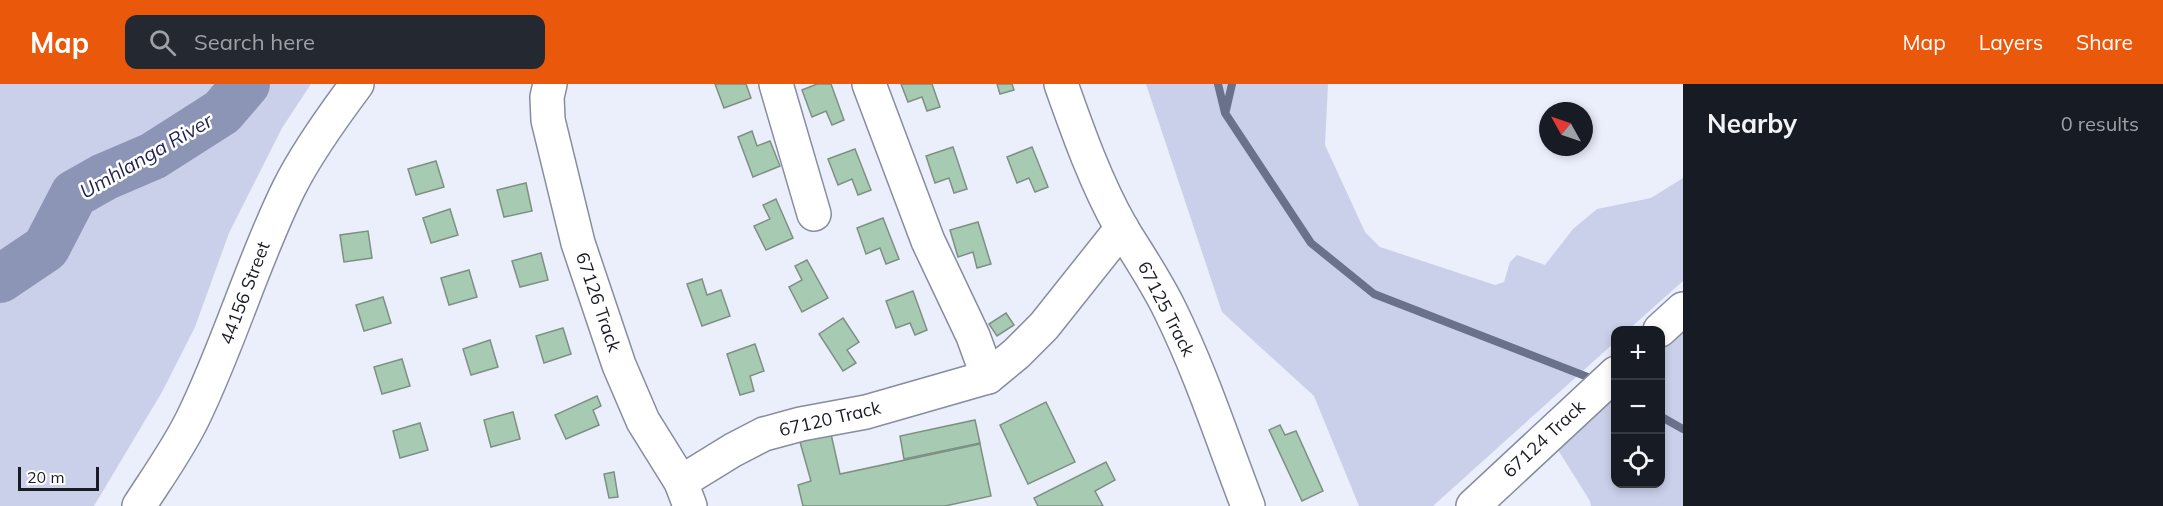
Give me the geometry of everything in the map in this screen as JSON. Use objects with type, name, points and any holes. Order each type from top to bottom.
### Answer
[{"type":"street","name":"44156 Street","points":[[140,506],[191,422],[223,351],[262,247],[290,186],[336,112],[357,84]]},
{"type":"street","name":"67126 Track","points":[[550,84],[547,97],[548,120],[578,243],[627,384],[644,422],[686,494]]},
{"type":"street","points":[[776,84],[814,214]]},
{"type":"street","points":[[869,84],[928,241],[973,336],[988,377]]},
{"type":"street","name":"67125 Track","points":[[1061,84],[1107,201],[1156,282],[1172,314],[1198,373],[1248,506]]},
{"type":"street","name":"67120 Track","points":[[686,494],[733,450],[764,434],[801,424],[866,412],[988,377],[1016,354],[1044,326],[1122,228]]},
{"type":"street","points":[[1664,326],[1683,309]]},
{"type":"street","name":"67124 Track","points":[[1473,506],[1611,378]]},
{"type":"shaded area","points":[[0,84],[311,84],[282,128],[229,233],[195,327],[162,392],[94,506],[0,506]]},
{"type":"shaded area","points":[[1146,84],[1328,84],[1325,145],[1365,232],[1380,247],[1495,285],[1504,282],[1510,262],[1517,255],[1545,265],[1573,229],[1597,209],[1651,198],[1683,178],[1683,281],[1632,326],[1611,326],[1611,346],[1433,506],[1359,506],[1314,396],[1222,312]]},
{"type":"shaded area","points":[[1683,329],[1683,506],[1591,506],[1555,445],[1611,395],[1611,488],[1665,488],[1665,346]]},
{"type":"building","points":[[715,84],[746,84],[751,98],[724,108]]},
{"type":"building","points":[[817,84],[831,84],[844,120],[832,125],[826,111],[812,117],[802,90]]},
{"type":"building","points":[[901,84],[932,84],[940,107],[927,111],[922,97],[908,102]]},
{"type":"building","points":[[997,84],[1012,84],[1014,90],[1000,94]]},
{"type":"building","points":[[752,131],[757,146],[770,141],[780,166],[753,177],[738,137]]},
{"type":"building","points":[[953,147],[967,189],[954,193],[949,178],[935,183],[926,156]]},
{"type":"building","points":[[1032,147],[1048,187],[1035,192],[1029,178],[1017,183],[1007,157]]},
{"type":"building","points":[[855,149],[871,190],[858,195],[852,179],[838,185],[828,159]]},
{"type":"building","points":[[436,161],[444,187],[416,195],[408,169]]},
{"type":"building","points":[[526,183],[532,211],[504,217],[497,190]]},
{"type":"building","points":[[776,199],[793,238],[766,250],[754,226],[770,219],[763,205]]},
{"type":"building","points":[[450,209],[458,235],[431,243],[423,218]]},
{"type":"building","points":[[883,218],[899,259],[886,264],[880,248],[866,254],[857,228]]},
{"type":"building","points":[[978,222],[991,264],[977,268],[973,252],[958,257],[950,230]]},
{"type":"building","points":[[368,231],[372,258],[344,262],[340,235]]},
{"type":"building","points":[[541,253],[548,280],[520,287],[512,261]]},
{"type":"building","points":[[807,260],[828,298],[802,312],[789,287],[802,280],[795,266]]},
{"type":"building","points":[[469,270],[477,297],[449,305],[441,278]]},
{"type":"building","points":[[702,279],[707,295],[721,290],[730,316],[702,326],[687,284]]},
{"type":"building","points":[[913,291],[927,330],[915,335],[910,323],[896,328],[886,301]]},
{"type":"building","points":[[383,297],[391,323],[364,331],[356,305]]},
{"type":"building","points":[[1006,313],[1014,325],[997,336],[989,324]]},
{"type":"building","points":[[843,318],[859,342],[847,350],[856,363],[843,371],[819,334]]},
{"type":"building","points":[[563,328],[571,354],[544,363],[536,336]]},
{"type":"building","points":[[490,340],[498,367],[471,375],[463,349]]},
{"type":"building","points":[[755,344],[764,371],[750,376],[754,391],[740,395],[727,354]]},
{"type":"building","points":[[402,359],[410,386],[382,394],[374,367]]},
{"type":"building","points":[[597,396],[601,406],[593,410],[599,425],[566,439],[555,415]]},
{"type":"building","points":[[1046,402],[1075,462],[1028,484],[1000,425]]},
{"type":"building","points":[[513,412],[520,439],[491,447],[484,420]]},
{"type":"building","points":[[975,420],[980,443],[904,459],[900,436]]},
{"type":"building","points":[[420,423],[428,450],[400,458],[393,431]]},
{"type":"building","points":[[1280,425],[1285,435],[1296,431],[1323,491],[1302,501],[1269,430]]},
{"type":"building","points":[[831,434],[840,474],[980,444],[991,496],[945,506],[803,506],[798,485],[811,481],[800,442]]},
{"type":"building","points":[[1106,462],[1115,480],[1095,491],[1103,506],[1038,506],[1034,498]]},
{"type":"building","points":[[614,472],[618,497],[609,498],[604,474]]},
{"type":"waterway","name":"Umhlanga River","points":[[0,279],[46,248],[74,194],[104,177],[153,156],[222,112],[246,84]]},
{"type":"waterway","points":[[1218,84],[1225,113],[1311,243],[1374,294],[1598,381]]},
{"type":"waterway","points":[[1226,110],[1232,84]]},
{"type":"waterway","points":[[1665,419],[1683,429]]}]
